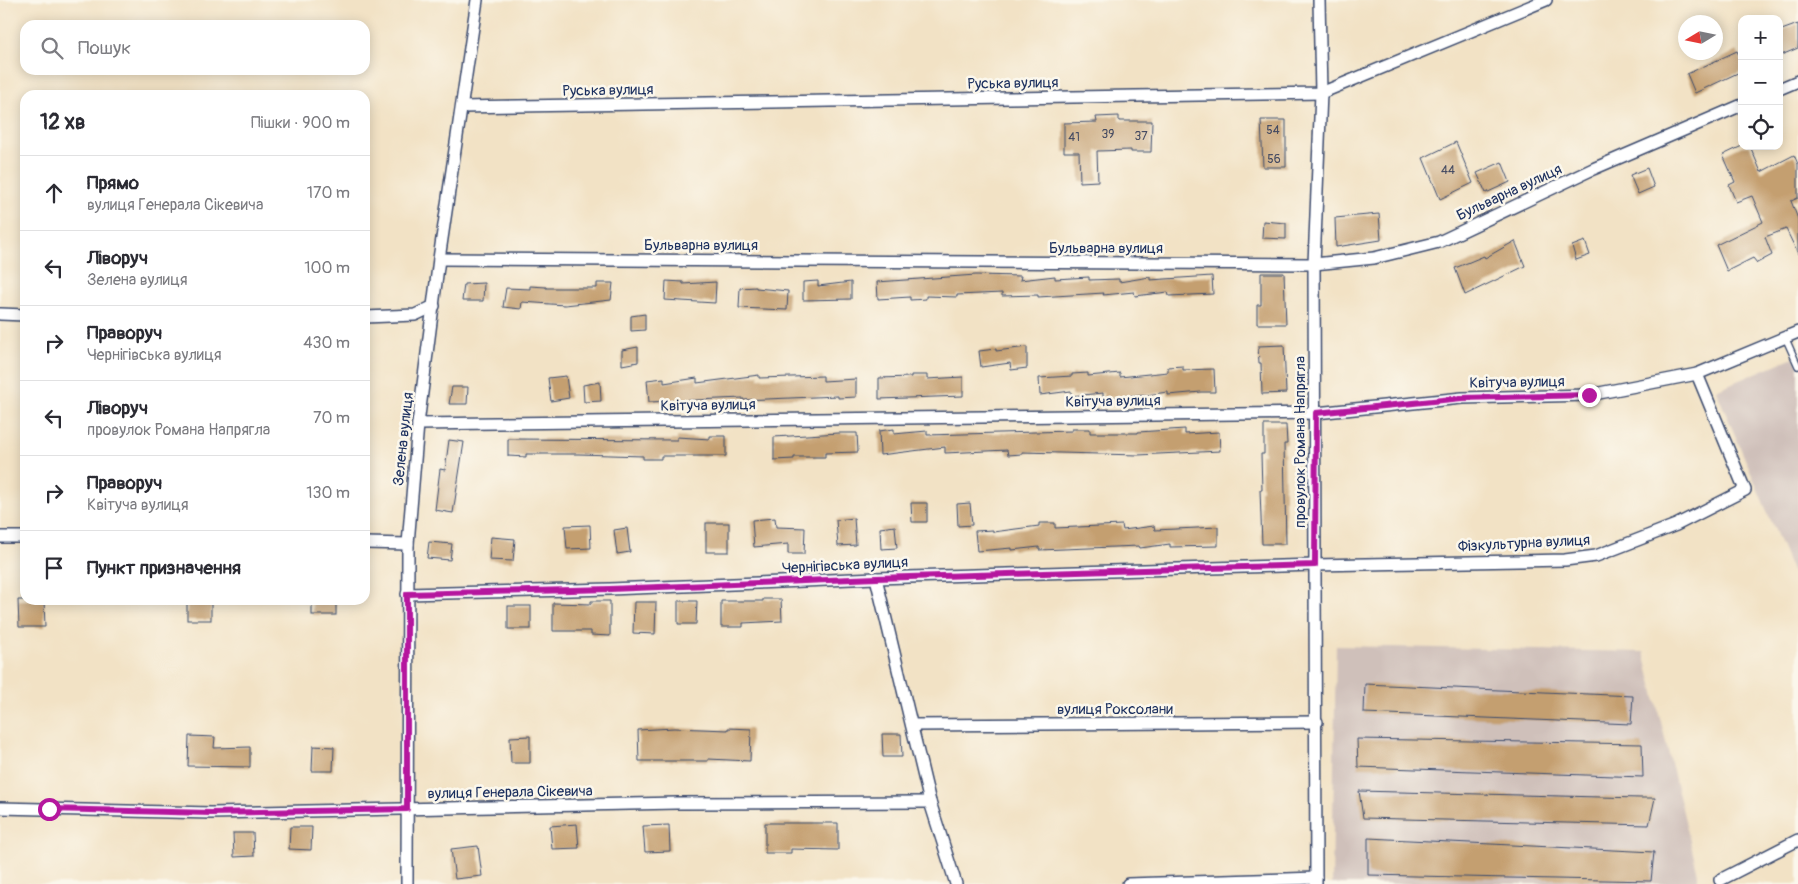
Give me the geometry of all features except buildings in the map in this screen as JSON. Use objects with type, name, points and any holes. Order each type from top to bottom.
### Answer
[{"type":"street","name":"Зелена вулиця","points":[[407,884],[408,544],[418,424],[439,258],[477,0]]},
{"type":"street","name":"провулок Романа Напрягла","points":[[1316,881],[1316,413],[1314,264],[1321,93],[1320,0]]},
{"type":"street","name":"Руська вулиця","points":[[462,107],[1321,93],[1546,0]]},
{"type":"street","points":[[1783,87],[1798,81]]},
{"type":"street","name":"Бульварна вулиця","points":[[439,258],[1314,264],[1374,258],[1439,242],[1593,169],[1738,107]]},
{"type":"street","points":[[370,317],[415,315],[434,306]]},
{"type":"street","points":[[0,314],[20,315]]},
{"type":"street","name":"Квітуча вулиця","points":[[418,424],[1316,413],[1462,398],[1589,395],[1697,374],[1798,332]]},
{"type":"street","name":"Фізкультурна вулиця","points":[[1315,565],[1565,560],[1596,556],[1676,525],[1745,490],[1697,374]]},
{"type":"street","points":[[0,537],[20,537]]},
{"type":"street","points":[[370,543],[408,544]]},
{"type":"street","name":"Чернігівська вулиця","points":[[407,594],[1315,565]]},
{"type":"street","points":[[876,578],[930,802],[956,884]]},
{"type":"street","name":"вулиця Роксолани","points":[[912,725],[1317,722]]},
{"type":"street","name":"вулиця Генерала Сікевича","points":[[0,808],[211,813],[678,802],[930,802]]},
{"type":"street","points":[[1720,880],[1798,840]]},
{"type":"street","points":[[1128,884],[1316,881]]},
{"type":"lane","points":[[1785,337],[1798,366]]},
{"type":"shaded area","points":[[1798,355],[1798,585],[1716,390]]},
{"type":"shaded area","points":[[1336,646],[1644,652],[1698,874],[1698,884],[1332,884]]},
{"type":"route","points":[[49,809],[211,813],[407,809],[407,594],[1315,565],[1316,413],[1462,398],[1589,395]]}]
